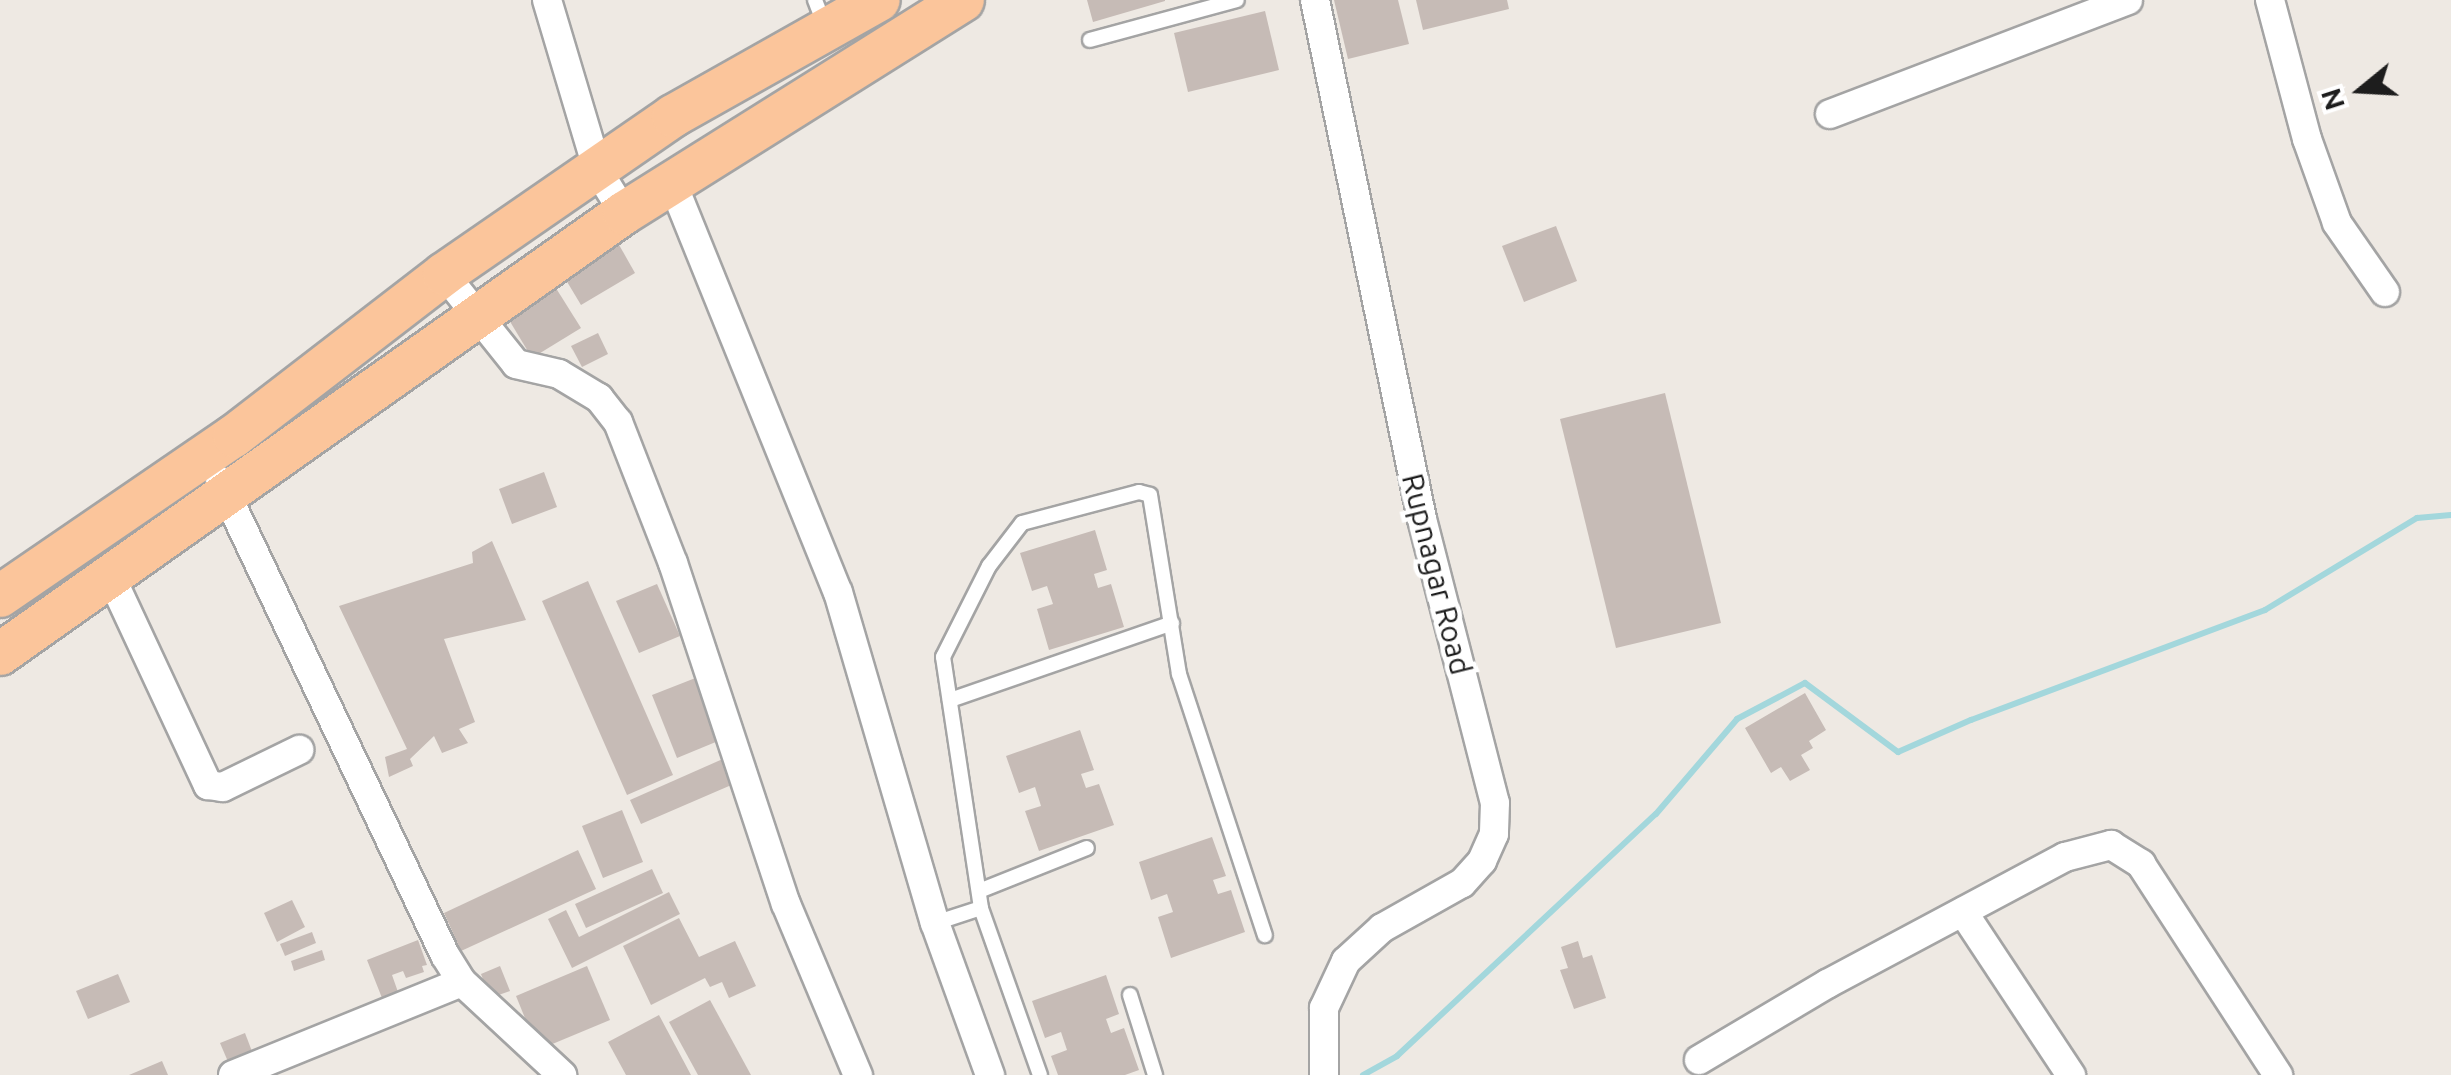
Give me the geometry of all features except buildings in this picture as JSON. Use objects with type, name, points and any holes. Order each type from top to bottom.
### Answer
[{"type":"main road","points":[[0,654],[110,575],[215,474],[444,274],[821,15],[879,0]]},
{"type":"main road","points":[[0,596],[477,319],[672,182],[963,0]]},
{"type":"street","points":[[546,0],[598,171],[624,214]]},
{"type":"street","name":"Rupnagar Road","points":[[1315,0],[1422,519],[1495,803],[1494,834],[1482,861],[1462,882],[1382,928],[1346,961],[1324,1008],[1324,1075]]},
{"type":"street","points":[[1830,114],[2128,0]]},
{"type":"street","points":[[2270,0],[2308,139],[2337,222],[2385,292]]},
{"type":"street","points":[[672,182],[838,592],[935,923],[990,1075]]},
{"type":"street","points":[[444,274],[516,364],[560,374],[600,398],[618,422],[674,563],[786,904],[858,1075]]},
{"type":"street","points":[[215,474],[439,942],[462,982],[562,1075]]},
{"type":"street","points":[[110,575],[208,785],[222,787],[299,750]]},
{"type":"street","points":[[1698,1060],[1963,912],[2090,848],[2110,845],[2129,853],[2141,864],[2278,1075]]},
{"type":"street","points":[[1963,912],[2071,1075]]},
{"type":"street","points":[[232,1075],[462,982]]},
{"type":"lane","points":[[1090,40],[1237,0]]},
{"type":"lane","points":[[1040,1075],[981,908],[943,657],[989,566],[1022,523],[1139,492],[1150,496],[1179,674],[1265,935]]},
{"type":"lane","points":[[950,700],[1172,623]]},
{"type":"lane","points":[[979,890],[1087,848]]},
{"type":"lane","points":[[935,923],[981,908]]},
{"type":"lane","points":[[1130,995],[1155,1075]]},
{"type":"waterway","points":[[1363,1075],[1397,1056],[1656,814],[1737,719],[1805,683],[1898,752],[1971,720],[2265,610],[2417,518],[2451,515]]}]
